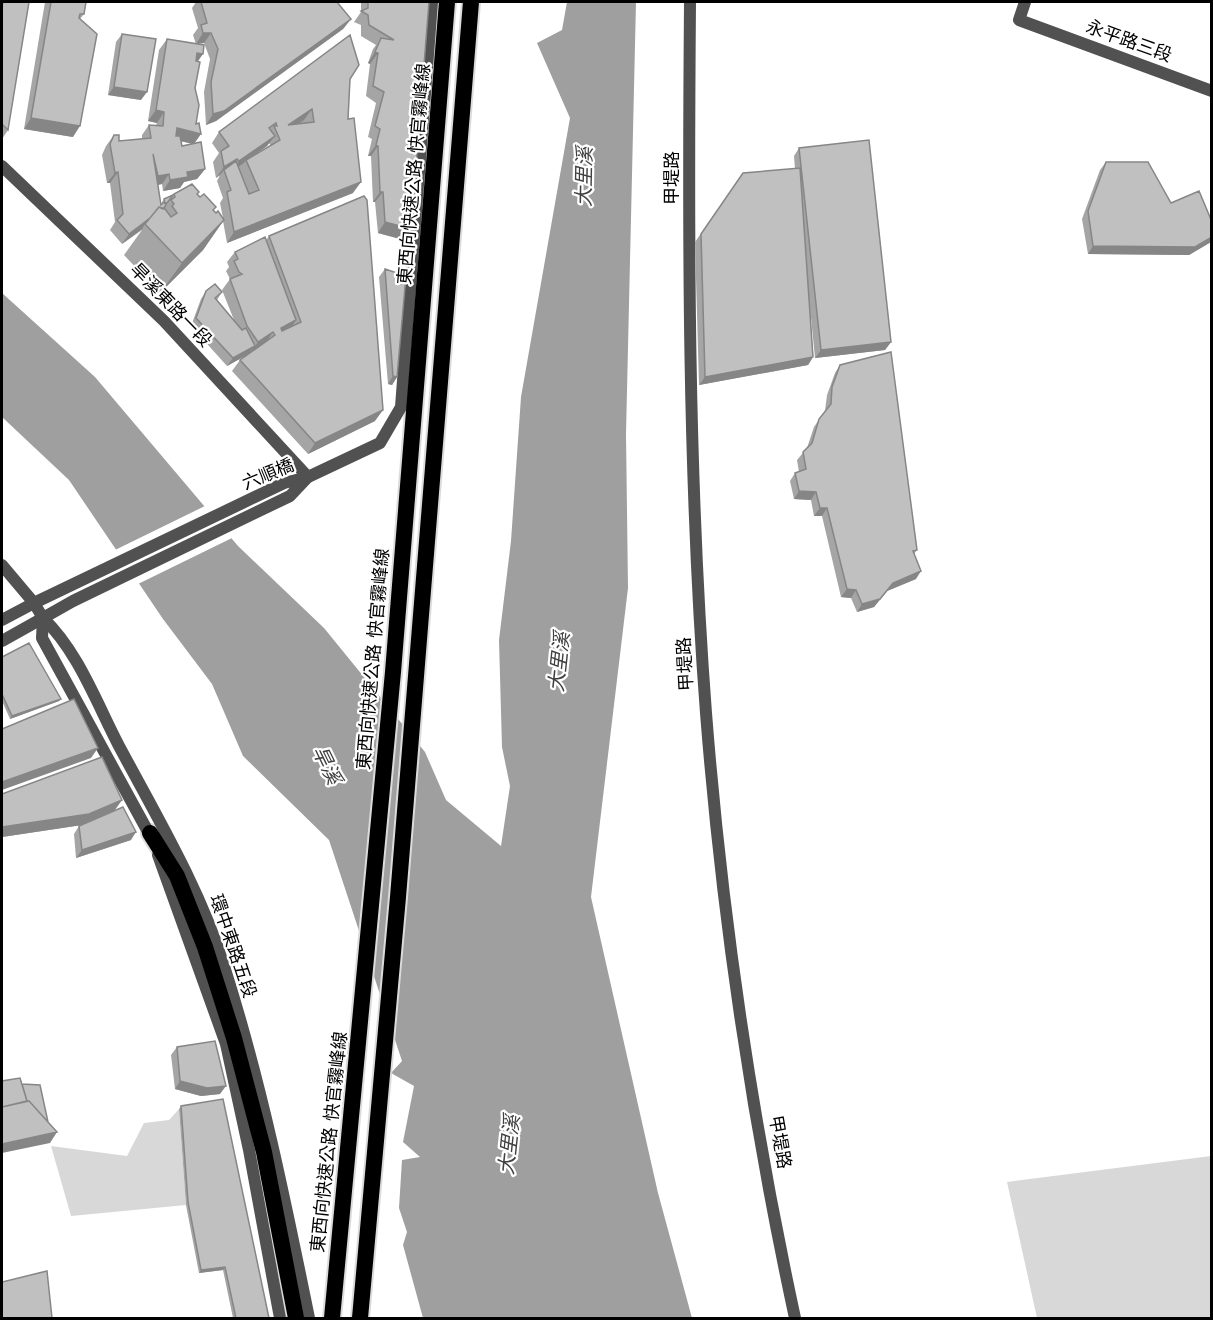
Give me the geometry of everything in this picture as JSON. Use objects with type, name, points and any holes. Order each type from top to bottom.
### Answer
[{"type":"highway","name":"東西向快速公路 快官霧峰線","points":[[332,1318],[393,672],[447,2]]},
{"type":"highway","points":[[360,1318],[400,874],[471,2]]},
{"type":"highway","points":[[150,833],[177,876],[206,947],[234,1038],[264,1152],[296,1318]]},
{"type":"street","points":[[308,477],[380,443],[401,407],[432,2]]},
{"type":"street","name":"甲堤路","points":[[690,2],[692,397],[698,576],[706,712],[734,978],[795,1318]]},
{"type":"street","name":"永平路三段","points":[[1025,2],[1019,20],[1212,91]]},
{"type":"street","name":"旱溪東路一段","points":[[2,166],[164,321],[308,477]]},
{"type":"street","name":"六順橋","points":[[2,620],[284,483],[308,477]]},
{"type":"street","name":"六順橋","points":[[2,641],[83,596],[290,496],[308,477]]},
{"type":"street","name":"環中東路五段","points":[[2,565],[34,603],[43,618],[57,631],[190,879],[224,965],[273,1139],[309,1318]]},
{"type":"street","name":"環中東路五段","points":[[43,618],[42,638],[150,833],[226,1044],[256,1185],[279,1318]]},
{"type":"shaded area","points":[[179,1109],[186,1205],[71,1216],[51,1146],[127,1156],[144,1123],[169,1120]]},
{"type":"shaded area","points":[[1211,1156],[1211,1318],[1037,1318],[1007,1182]]},
{"type":"water","points":[[567,2],[636,2],[626,434],[628,588],[591,897],[658,1193],[692,1318],[423,1318],[403,1245],[407,1232],[399,1208],[402,1160],[420,1157],[403,1142],[414,1086],[391,1073],[402,1061],[329,840],[243,756],[212,684],[163,619],[69,480],[2,417],[2,293],[95,377],[238,546],[324,628],[425,752],[446,800],[501,846],[510,786],[502,747],[499,640],[511,541],[521,397],[570,118],[537,43],[562,30]]},
{"type":"pier","points":[[207,505],[234,537],[136,585],[113,551]]},
{"type":"building","points":[[3,2],[29,2],[8,130],[2,124]]},
{"type":"building","points":[[51,2],[86,2],[84,14],[80,14],[79,18],[97,34],[80,126],[31,118]]},
{"type":"building","points":[[201,2],[337,2],[351,19],[224,111],[213,114],[211,82],[218,49],[211,33],[203,33],[201,25],[207,23]]},
{"type":"building","points":[[368,2],[429,2],[411,229],[385,222],[383,192],[380,192],[378,146],[376,145],[380,129],[375,126],[384,92],[373,86],[378,53],[375,52],[381,38],[394,40],[369,25],[368,15],[361,11],[368,8]]},
{"type":"building","points":[[122,34],[156,39],[147,92],[114,87]]},
{"type":"building","points":[[350,35],[359,65],[350,79],[348,119],[354,118],[361,182],[234,232],[227,192],[231,190],[224,170],[236,161],[249,194],[259,190],[246,160],[280,140],[274,126],[277,126],[276,123],[269,128],[275,136],[239,161],[237,159],[224,167],[221,151],[229,146],[219,132]],"holes":[[[312,109],[314,122],[288,125]]]},
{"type":"building","points":[[167,39],[204,45],[203,54],[197,53],[196,61],[200,62],[195,88],[199,105],[196,124],[199,123],[201,134],[177,128],[176,136],[180,136],[182,146],[201,142],[205,169],[187,172],[188,177],[170,180],[169,174],[158,176],[153,154],[161,205],[164,202],[166,205],[163,209],[159,207],[150,218],[129,234],[117,220],[123,214],[118,172],[115,173],[110,144],[114,135],[119,135],[119,141],[151,138],[149,125],[163,126],[164,112],[156,110]]},
{"type":"building","points":[[869,140],[891,342],[821,350],[799,148]]},
{"type":"building","points":[[1106,162],[1148,162],[1171,203],[1199,191],[1212,222],[1212,237],[1195,247],[1093,246],[1088,211]]},
{"type":"building","points":[[800,168],[813,357],[705,377],[701,234],[743,173]]},
{"type":"building","points":[[192,184],[199,192],[197,194],[200,197],[204,194],[216,207],[213,210],[216,213],[218,211],[224,220],[182,263],[145,224],[159,207],[165,209],[171,217],[177,213],[171,200],[175,197],[174,194]]},
{"type":"building","points":[[173,195],[167,203],[165,203],[164,199]]},
{"type":"building","points":[[364,196],[367,200],[383,410],[315,443],[240,360],[275,335],[273,332],[258,342],[247,326],[230,279],[242,274],[234,261],[238,259],[235,252],[265,237],[296,320],[281,328],[282,331],[301,322],[269,236]]},
{"type":"building","points":[[385,269],[406,276],[397,377],[393,376]]},
{"type":"building","points":[[215,284],[222,292],[215,298],[242,330],[246,328],[255,346],[233,358],[196,318],[206,291]]},
{"type":"building","points":[[891,352],[917,550],[913,551],[921,571],[893,583],[880,599],[862,604],[856,590],[847,589],[827,508],[820,508],[816,492],[799,491],[795,473],[806,469],[803,452],[812,443],[819,419],[831,404],[832,387],[840,365]]},
{"type":"building","points":[[29,643],[61,699],[12,716],[2,694],[2,657]]},
{"type":"building","points":[[74,699],[98,748],[2,782],[2,729]]},
{"type":"building","points":[[102,757],[122,800],[89,814],[2,827],[2,794]]},
{"type":"building","points":[[123,807],[136,832],[82,850],[79,826]]},
{"type":"building","points":[[215,1041],[226,1086],[207,1088],[180,1081],[177,1047]]},
{"type":"building","points":[[20,1078],[27,1101],[2,1107],[2,1081]]},
{"type":"building","points":[[22,1084],[40,1085],[48,1122],[27,1101]]},
{"type":"building","points":[[223,1099],[269,1318],[236,1318],[225,1267],[201,1270],[188,1202],[181,1106]]},
{"type":"building","points":[[29,1101],[57,1132],[2,1144],[2,1107]]},
{"type":"building","points":[[47,1271],[52,1318],[2,1318],[2,1282]]},
{"type":"water label","name":"大里溪","points":[[584,177]]},
{"type":"water label","name":"大里溪","points":[[559,662]]},
{"type":"water label","name":"旱溪","points":[[327,765]]},
{"type":"water label","name":"大里溪","points":[[509,1145]]}]
